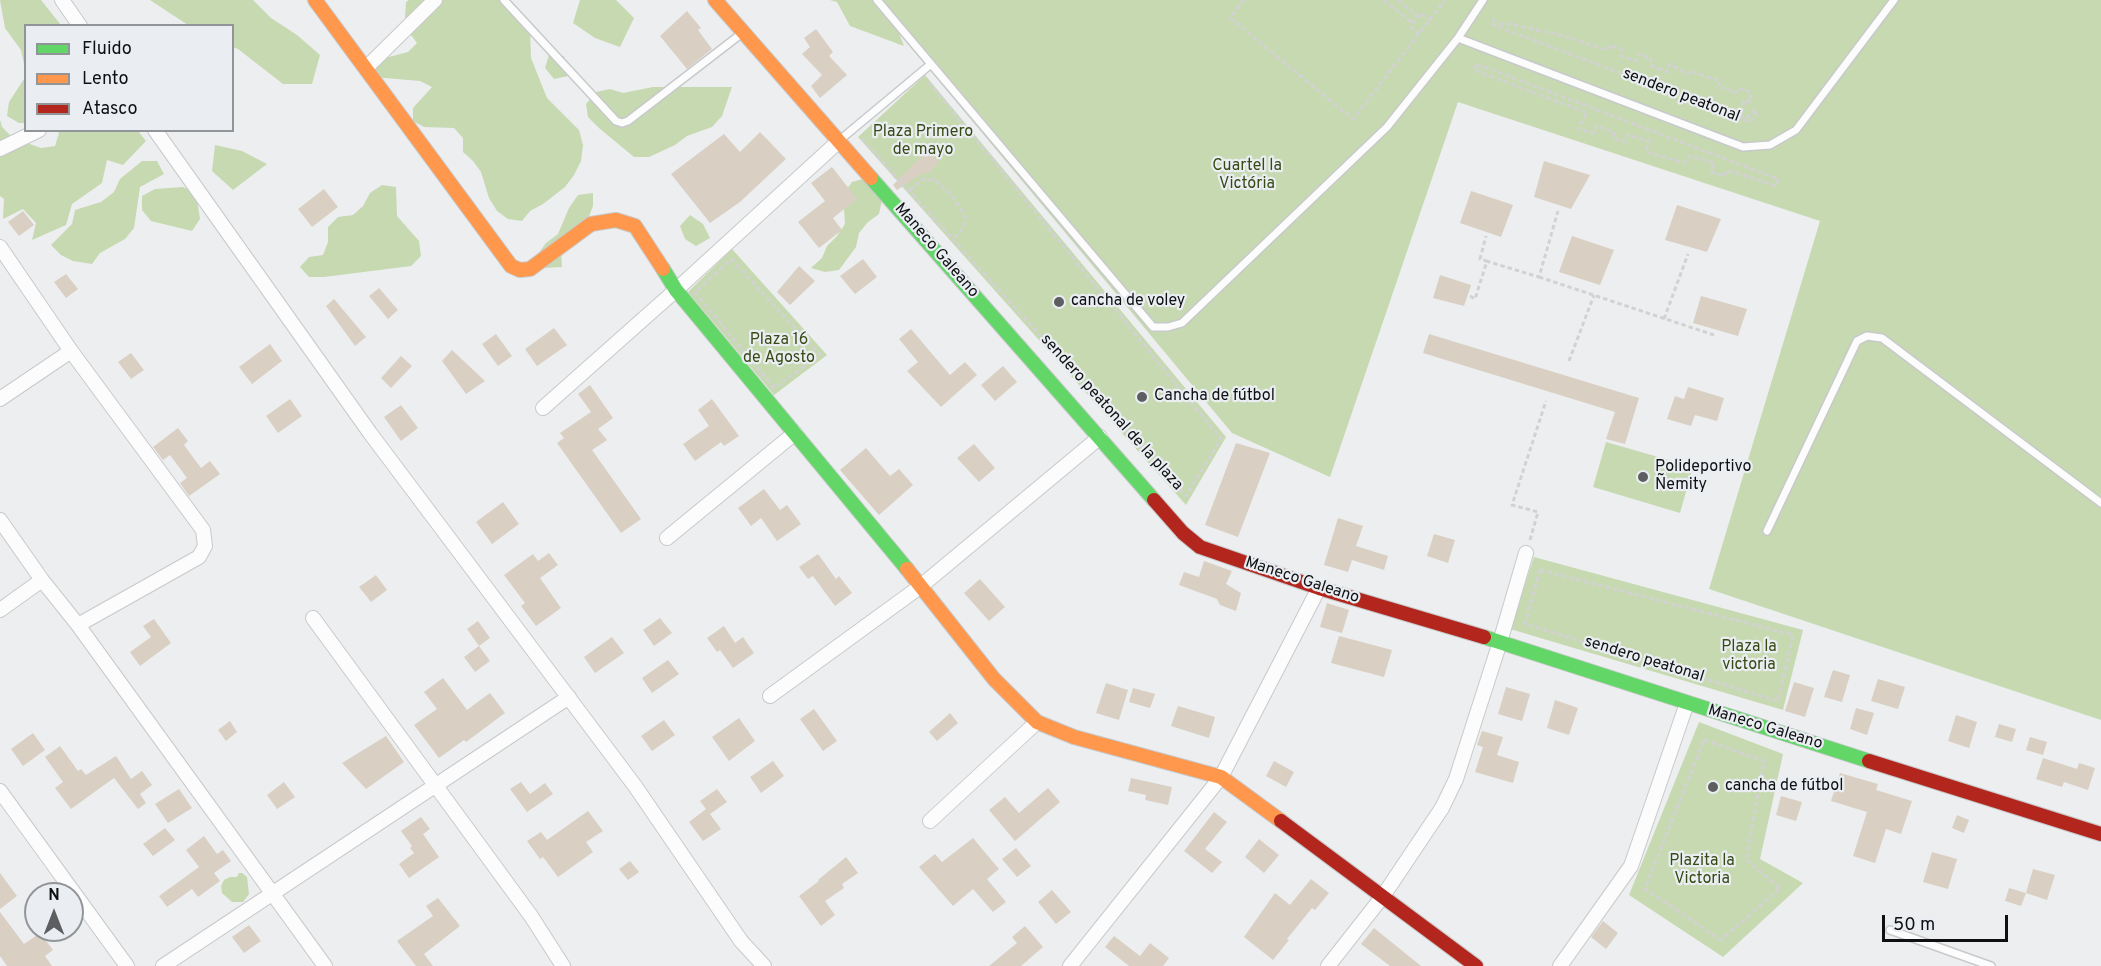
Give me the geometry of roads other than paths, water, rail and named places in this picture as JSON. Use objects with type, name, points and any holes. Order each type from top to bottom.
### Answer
[{"type":"street","points":[[62,0],[79,24]]},
{"type":"street","points":[[315,0],[511,266],[520,270],[530,269],[591,224],[616,220],[635,226],[676,290],[921,586],[994,679],[1036,722],[1074,737],[1221,777],[1476,966]]},
{"type":"street","points":[[366,68],[435,0]]},
{"type":"street","name":"Maneco Galeano","points":[[716,0],[1183,533],[1200,547],[1318,588],[1500,642],[2101,834]]},
{"type":"street","points":[[0,149],[35,132]]},
{"type":"street","points":[[156,132],[370,433],[635,786],[741,941],[764,966]]},
{"type":"street","points":[[543,408],[839,141]]},
{"type":"street","points":[[0,247],[71,351],[202,530],[205,546],[199,557],[78,625]]},
{"type":"street","points":[[0,399],[71,351]]},
{"type":"street","points":[[668,538],[795,434]]},
{"type":"street","points":[[770,696],[921,586],[1100,437]]},
{"type":"street","points":[[0,520],[325,966]]},
{"type":"street","points":[[1328,966],[1383,897],[1442,808],[1455,779],[1500,642],[1526,553]]},
{"type":"street","points":[[0,610],[42,580]]},
{"type":"street","points":[[1070,966],[1221,777],[1318,588]]},
{"type":"street","points":[[313,618],[531,916],[562,966]]},
{"type":"street","points":[[163,966],[568,697]]},
{"type":"street","points":[[1560,966],[1631,866],[1687,703]]},
{"type":"street","points":[[930,821],[1036,722]]},
{"type":"street","points":[[0,791],[127,966]]},
{"type":"lane","points":[[504,0],[616,121],[622,123],[628,121],[744,32]]},
{"type":"lane","points":[[877,0],[1153,327],[1168,327],[1182,323],[1388,128],[1458,38],[1483,0]]},
{"type":"lane","points":[[1458,38],[1743,147],[1770,145],[1797,130],[1894,0]]},
{"type":"lane","points":[[839,141],[931,64]]},
{"type":"lane","points":[[1767,531],[1857,341],[1867,336],[1882,338],[2101,503]]},
{"type":"lane","points":[[1890,930],[1991,966]]},
{"type":"place","name":"cancha de voley","points":[[1059,302]]},
{"type":"place","name":"Cancha de fútbol","points":[[1142,397]]},
{"type":"place","name":"Polideportivo Ñemity","points":[[1643,477]]},
{"type":"place","name":"cancha de fútbol","points":[[1713,787]]},
{"type":"park label","name":"Plaza Primero de mayo","points":[[923,142]]},
{"type":"park label","name":"Cuartel la Victória","points":[[1247,176]]},
{"type":"park label","name":"Plaza 16 de Agosto","points":[[779,350]]},
{"type":"park label","name":"Plaza la victoria","points":[[1749,657]]},
{"type":"park label","name":"Plazita la Victoria","points":[[1702,871]]}]
